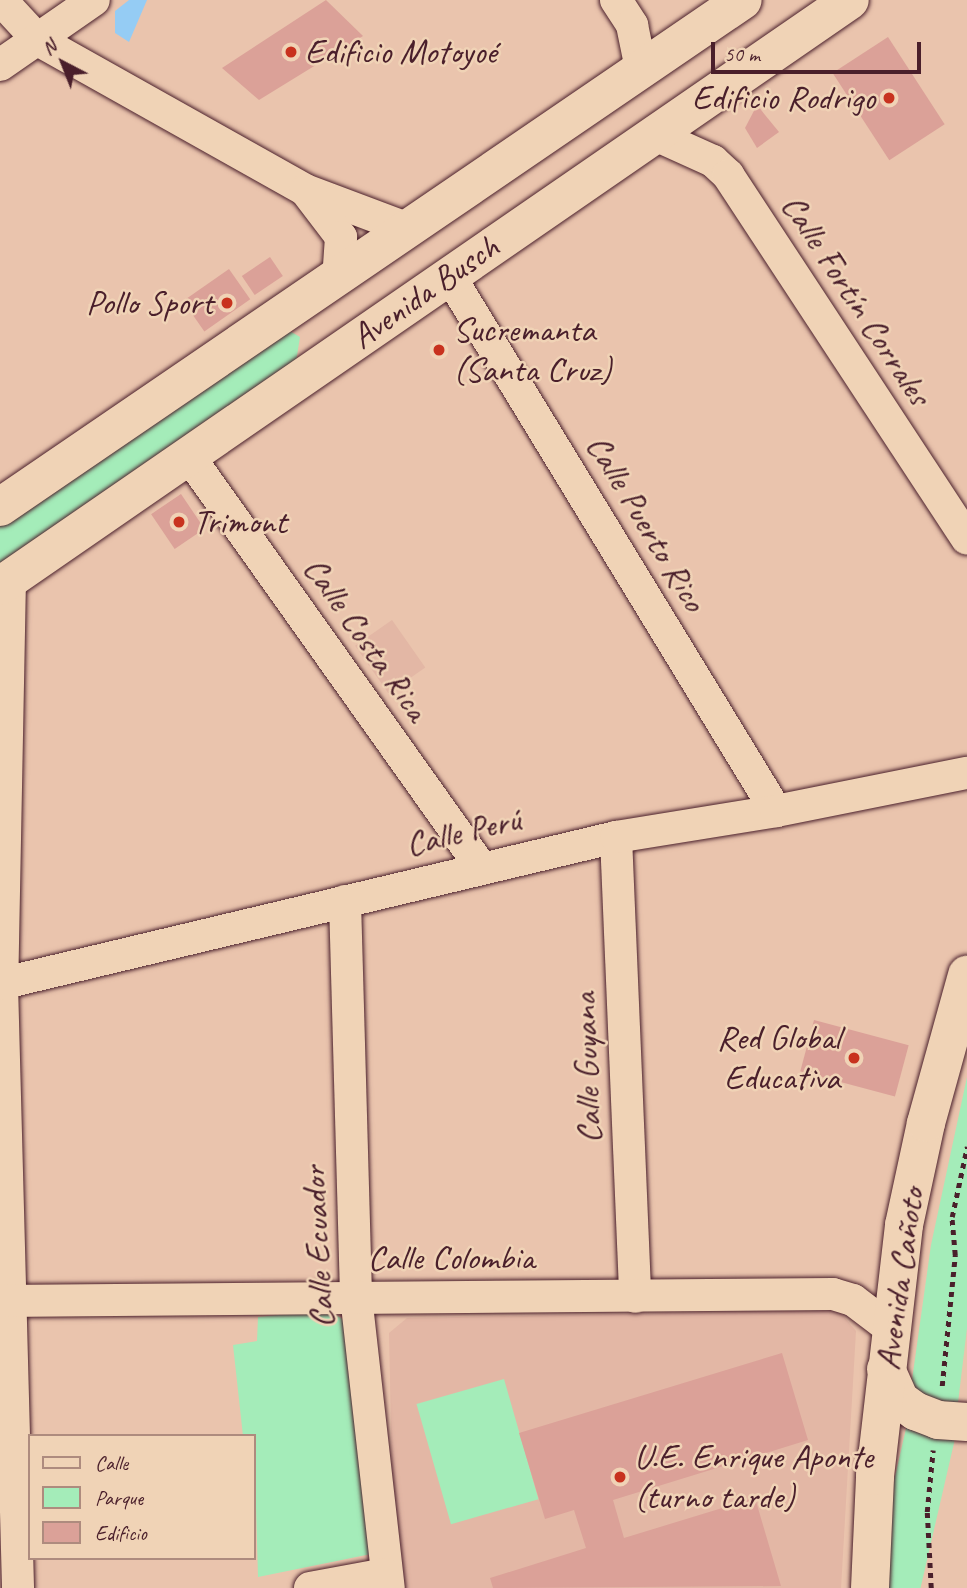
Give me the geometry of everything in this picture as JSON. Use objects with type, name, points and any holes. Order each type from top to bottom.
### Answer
[{"type":"main road","name":"Avenida Busch","points":[[0,508],[743,0]]},
{"type":"main road","name":"Avenida Busch","points":[[5,582],[850,0]]},
{"type":"main road","points":[[467,188],[465,211],[477,230],[492,236],[507,235]]},
{"type":"main road","points":[[410,226],[442,242],[449,275]]},
{"type":"main road","points":[[338,276],[338,295],[348,311],[364,320],[383,320]]},
{"type":"main road","points":[[285,312],[313,324],[320,338],[315,368]]},
{"type":"main road","name":"Avenida Cañoto","points":[[870,1588],[886,1369],[904,1226],[926,1123],[967,975]]},
{"type":"main road","points":[[886,1369],[900,1400],[915,1411],[939,1420],[954,1409]]},
{"type":"street","points":[[1,0],[38,40],[305,190],[410,226]]},
{"type":"street","points":[[0,65],[94,0]]},
{"type":"street","points":[[616,0],[632,25],[641,69]]},
{"type":"street","name":"Calle Fortín Corrales","points":[[653,134],[713,161],[728,176],[967,539]]},
{"type":"street","points":[[305,190],[341,237],[338,276]]},
{"type":"street","name":"Calle Puerto Rico","points":[[449,275],[776,811]]},
{"type":"street","name":"Calle Costa Rica","points":[[188,455],[481,867]]},
{"type":"street","points":[[5,582],[1,984],[5,1300],[18,1588]]},
{"type":"street","name":"Calle Perú","points":[[1,984],[481,867],[616,837],[961,777]]},
{"type":"street","name":"Calle Guyana","points":[[616,837],[635,1297]]},
{"type":"street","name":"Calle Ecuador","points":[[345,901],[356,1296],[387,1581]]},
{"type":"street","name":"Calle Colombia","points":[[5,1300],[833,1294],[853,1300],[891,1329]]},
{"type":"street","points":[[310,1588],[387,1581]]},
{"type":"path","points":[[954,1409],[953,1217],[967,1147]]},
{"type":"path","points":[[931,1588],[927,1512],[934,1442]]},
{"type":"shaded area","points":[[392,620],[425,668],[388,693],[355,646]]},
{"type":"shaded area","name":"U.E. Enrique Aponte (turno tarde)","points":[[838,1310],[856,1331],[841,1588],[401,1588],[393,1523],[389,1333],[407,1318]]},
{"type":"green space","points":[[288,330],[300,337],[296,362],[0,568],[0,521]]},
{"type":"green space","points":[[967,1077],[967,1328],[957,1411],[919,1401],[912,1380],[931,1245]]},
{"type":"green space","points":[[326,1310],[343,1319],[371,1554],[258,1577],[256,1434],[243,1434],[233,1345],[257,1341],[258,1317]]},
{"type":"green space","points":[[504,1379],[538,1499],[451,1524],[417,1404]]},
{"type":"green space","points":[[908,1420],[957,1431],[921,1588],[889,1588],[870,1584]]},
{"type":"water","points":[[129,0],[147,0],[129,42],[115,33],[115,11]]},
{"type":"building","name":"Edificio Motoyoé","points":[[326,0],[363,36],[259,100],[222,68]]},
{"type":"building","name":"Edificio Rodrigo","points":[[888,37],[945,124],[889,160],[833,73]]},
{"type":"building","points":[[757,105],[779,132],[757,148],[745,128]]},
{"type":"building","points":[[270,257],[283,276],[255,295],[242,276]]},
{"type":"building","points":[[229,269],[250,299],[204,331],[183,301]]},
{"type":"building","name":"Trimont","points":[[181,494],[204,529],[175,549],[151,514]]},
{"type":"building","name":"Red Global Educativa","points":[[814,1020],[909,1045],[895,1097],[800,1071]]},
{"type":"building","points":[[782,1353],[808,1440],[613,1500],[624,1538],[755,1498],[781,1586],[493,1588],[490,1578],[586,1548],[574,1510],[545,1519],[519,1433]]},
{"type":"place","name":"Edificio Motoyoé","points":[[291,52]]},
{"type":"place","name":"Edificio Rodrigo","points":[[889,98]]},
{"type":"place","name":"Pollo Sport","points":[[227,303]]},
{"type":"place","name":"Sucremanta (Santa Cruz)","points":[[439,350]]},
{"type":"place","name":"Trimont","points":[[179,522]]},
{"type":"place","name":"Red Global Educativa","points":[[854,1058]]},
{"type":"place","name":"U.E. Enrique Aponte (turno tarde)","points":[[620,1477]]}]
